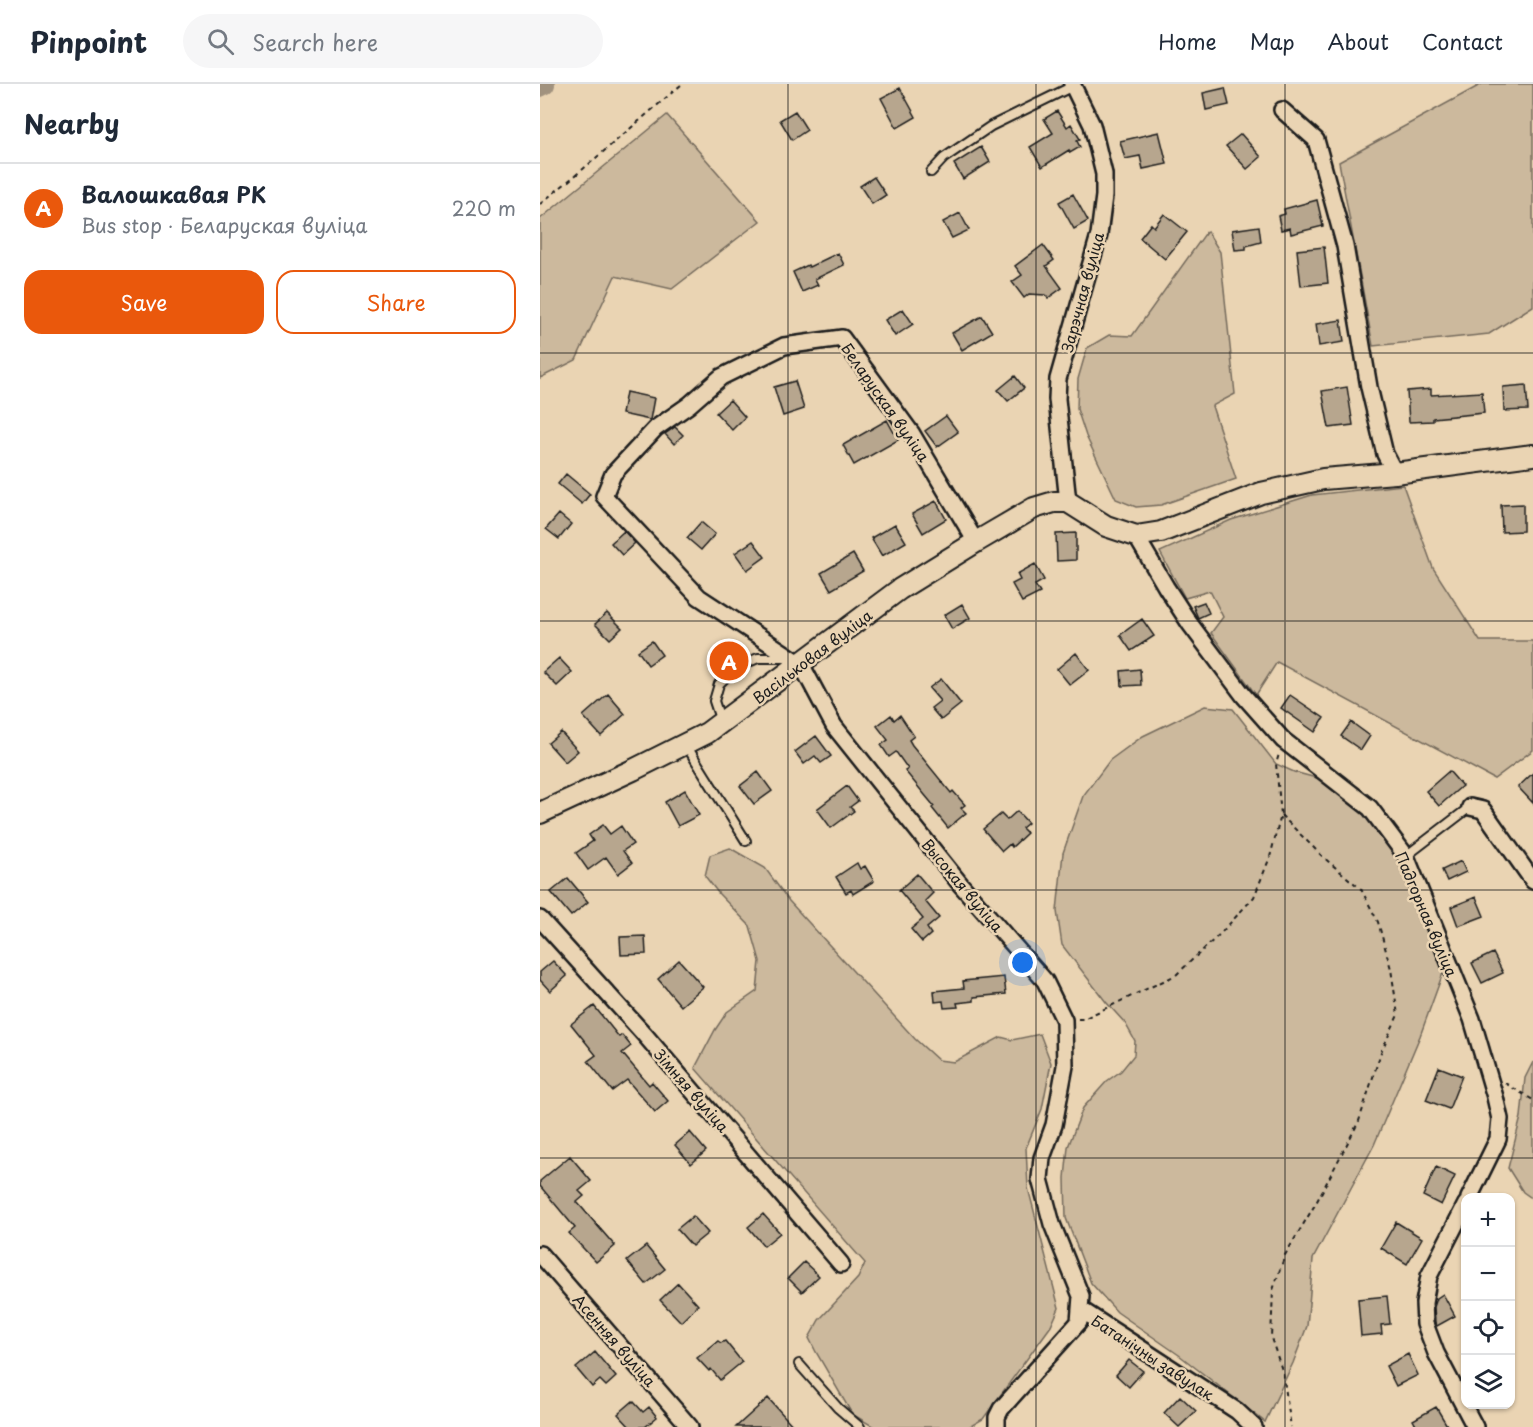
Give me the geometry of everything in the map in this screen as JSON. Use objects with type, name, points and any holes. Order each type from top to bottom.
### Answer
[{"type":"street","name":"Зарэчная вуліца","points":[[1073,85],[1092,125],[1104,174],[1099,236],[1058,379],[1056,399],[1074,506]]},
{"type":"street","points":[[1282,110],[1316,140],[1345,246],[1369,387],[1385,454],[1395,473]]},
{"type":"street","name":"Беларуская вуліца","points":[[796,661],[699,597],[604,496],[613,474],[656,428],[721,377],[784,346],[842,338],[912,434],[976,542]]},
{"type":"street","points":[[1074,506],[1106,526],[1136,536],[1161,532],[1261,493],[1323,479],[1395,473],[1533,454]]},
{"type":"street","name":"Васільковая вуліца","points":[[540,813],[707,733],[796,661],[900,589],[1034,508],[1054,502],[1074,506]]},
{"type":"street","name":"Падгорная вуліца","points":[[1136,536],[1190,624],[1244,696],[1283,740],[1370,808],[1406,856],[1472,1019],[1500,1119],[1498,1139],[1471,1193]]},
{"type":"street","name":"Высокая вуліца","points":[[796,661],[834,726],[961,885],[1045,981],[1064,1020],[1065,1066],[1054,1125],[1042,1158],[1040,1179],[1052,1224],[1081,1296],[1080,1309]]},
{"type":"street","points":[[1470,807],[1483,810],[1533,881]]},
{"type":"street","name":"Зімняя вуліца","points":[[540,919],[644,1034],[841,1264]]},
{"type":"street","points":[[1461,1214],[1429,1276],[1424,1303],[1425,1324],[1436,1353],[1475,1427]]},
{"type":"street","name":"Асенняя вуліца","points":[[540,1254],[690,1427]]},
{"type":"street","points":[[996,1420],[1079,1322],[1080,1309]]},
{"type":"street","name":"Батанічны завулак","points":[[1080,1309],[1237,1411],[1254,1427]]},
{"type":"lane","name":"Зарэчная вуліца","points":[[932,172],[944,158],[991,126],[1073,85]]},
{"type":"lane","points":[[722,723],[714,701],[720,684],[735,668],[758,658],[796,661]]},
{"type":"lane","points":[[686,744],[747,841]]},
{"type":"lane","points":[[1406,856],[1470,807]]},
{"type":"lane","points":[[799,1364],[838,1408],[860,1427]]},
{"type":"path","points":[[540,204],[682,84]]},
{"type":"path","points":[[1064,1020],[1083,1019],[1176,975],[1221,933],[1254,897],[1270,856],[1281,815],[1276,764],[1283,740]]},
{"type":"path","points":[[1281,815],[1323,857],[1361,889],[1381,931],[1392,969],[1398,1015],[1381,1052],[1359,1121],[1316,1203],[1285,1255],[1273,1290],[1271,1338],[1283,1373],[1291,1427]]},
{"type":"path","points":[[1488,1072],[1533,1100]]},
{"type":"shaded area","points":[[1482,84],[1533,84],[1533,306],[1489,334],[1373,346],[1339,162]]},
{"type":"shaded area","points":[[667,115],[760,221],[672,289],[615,276],[576,360],[540,378],[540,219]]},
{"type":"shaded area","points":[[1207,231],[1220,252],[1235,394],[1212,406],[1236,479],[1161,505],[1136,507],[1116,499],[1086,436],[1077,409],[1078,379],[1087,348],[1109,335],[1132,336]]},
{"type":"shaded area","points":[[1403,485],[1433,568],[1480,641],[1533,641],[1533,750],[1494,779],[1277,662],[1256,695],[1211,633],[1223,617],[1210,591],[1185,598],[1160,552],[1231,520],[1312,495]]},
{"type":"shaded area","points":[[1205,706],[1233,709],[1276,764],[1294,772],[1339,784],[1406,856],[1447,962],[1420,1036],[1374,1145],[1313,1259],[1307,1326],[1293,1363],[1265,1422],[1179,1355],[1117,1312],[1091,1283],[1066,1218],[1065,1178],[1068,1147],[1083,1108],[1134,1055],[1135,1041],[1125,1023],[1062,945],[1057,911],[1063,853],[1083,796],[1110,760],[1143,736]]},
{"type":"shaded area","points":[[730,848],[765,868],[789,901],[915,1039],[938,1060],[954,1062],[1001,1037],[1012,1040],[1040,1034],[1051,1063],[1042,1109],[1026,1148],[1028,1188],[1059,1308],[1051,1326],[983,1419],[969,1427],[874,1427],[852,1414],[809,1338],[819,1320],[858,1278],[865,1263],[695,1068],[727,1012],[757,991],[760,961],[750,926],[705,876],[710,855]]},
{"type":"shaded area","points":[[1533,1062],[1533,1199],[1523,1192],[1508,1168],[1521,1117],[1525,1078]]},
{"type":"building","points":[[900,88],[916,117],[897,128],[881,98]]},
{"type":"building","points":[[1225,88],[1229,105],[1206,110],[1203,93]]},
{"type":"building","points":[[795,111],[807,130],[792,140],[780,120]]},
{"type":"building","points":[[1057,111],[1067,127],[1071,124],[1080,139],[1077,141],[1080,147],[1070,153],[1069,150],[1042,167],[1030,147],[1053,133],[1044,119]]},
{"type":"building","points":[[1159,132],[1167,164],[1143,169],[1140,156],[1125,159],[1120,141]]},
{"type":"building","points":[[1241,134],[1261,157],[1247,169],[1226,146]]},
{"type":"building","points":[[981,147],[990,162],[963,179],[954,164]]},
{"type":"building","points":[[874,177],[886,195],[872,204],[860,186]]},
{"type":"building","points":[[1073,194],[1088,221],[1074,229],[1059,202]]},
{"type":"building","points":[[1317,200],[1323,226],[1291,234],[1290,228],[1281,230],[1278,216],[1285,214],[1284,209]]},
{"type":"building","points":[[960,213],[969,230],[952,238],[943,222]]},
{"type":"building","points":[[1164,214],[1187,232],[1165,259],[1140,238],[1151,224],[1154,227]]},
{"type":"building","points":[[1259,226],[1261,242],[1246,246],[1246,249],[1235,250],[1232,230]]},
{"type":"building","points":[[1043,245],[1054,260],[1046,266],[1062,288],[1048,298],[1045,295],[1029,294],[1024,298],[1012,282],[1022,275],[1015,266]]},
{"type":"building","points":[[1324,247],[1328,283],[1301,286],[1297,250]]},
{"type":"building","points":[[838,253],[844,265],[815,279],[818,285],[802,292],[793,272]]},
{"type":"building","points":[[903,309],[913,324],[895,336],[885,320]]},
{"type":"building","points":[[982,316],[992,332],[962,350],[952,333]]},
{"type":"building","points":[[1341,320],[1344,342],[1319,346],[1316,324]]},
{"type":"building","points":[[1015,376],[1024,388],[1008,401],[998,390]]},
{"type":"building","points":[[795,381],[804,409],[783,416],[774,387]]},
{"type":"building","points":[[1526,385],[1528,410],[1504,411],[1503,387]]},
{"type":"building","points":[[1347,387],[1353,425],[1329,428],[1322,391]]},
{"type":"building","points":[[1431,389],[1431,395],[1482,392],[1484,413],[1433,418],[1433,421],[1409,422],[1407,391]]},
{"type":"building","points":[[626,392],[654,398],[650,420],[622,414]]},
{"type":"building","points":[[730,400],[745,417],[732,430],[716,413]]},
{"type":"building","points":[[946,416],[958,432],[937,447],[925,431]]},
{"type":"building","points":[[887,420],[898,440],[854,465],[843,445]]},
{"type":"building","points":[[675,427],[683,435],[674,444],[665,434]]},
{"type":"building","points":[[566,474],[590,494],[582,504],[558,484]]},
{"type":"building","points":[[936,501],[946,519],[923,533],[912,514]]},
{"type":"building","points":[[1523,504],[1523,531],[1502,532],[1501,505]]},
{"type":"building","points":[[559,514],[571,524],[559,539],[546,529]]},
{"type":"building","points":[[701,522],[715,534],[701,550],[687,538]]},
{"type":"building","points":[[895,524],[906,542],[882,556],[871,538]]},
{"type":"building","points":[[624,531],[635,543],[622,555],[611,543]]},
{"type":"building","points":[[1076,533],[1076,560],[1057,561],[1056,534]]},
{"type":"building","points":[[753,541],[765,557],[747,570],[735,553]]},
{"type":"building","points":[[853,554],[863,571],[831,590],[821,573]]},
{"type":"building","points":[[1035,564],[1044,580],[1035,585],[1040,593],[1022,602],[1012,584],[1020,580],[1017,574]]},
{"type":"building","points":[[1204,602],[1209,613],[1198,618],[1193,606]]},
{"type":"building","points":[[962,604],[970,618],[952,629],[944,615]]},
{"type":"building","points":[[607,613],[622,628],[610,639],[595,624]]},
{"type":"building","points":[[1142,619],[1154,636],[1131,651],[1120,635]]},
{"type":"building","points":[[652,641],[662,655],[648,665],[638,651]]},
{"type":"building","points":[[1076,653],[1089,670],[1070,685],[1057,669]]},
{"type":"building","points":[[559,658],[572,672],[557,686],[543,672]]},
{"type":"building","points":[[1140,669],[1141,685],[1122,686],[1121,671]]},
{"type":"building","points":[[941,679],[961,704],[941,720],[931,708],[940,701],[929,688]]},
{"type":"building","points":[[608,694],[625,714],[601,736],[583,716]]},
{"type":"building","points":[[1290,695],[1324,718],[1315,732],[1281,708]]},
{"type":"building","points":[[891,715],[894,720],[900,715],[914,736],[909,740],[912,745],[951,793],[953,791],[965,805],[961,808],[966,813],[948,828],[932,808],[934,806],[905,771],[908,769],[896,752],[889,757],[881,745],[888,740],[877,726]]},
{"type":"building","points":[[1351,722],[1370,736],[1361,750],[1341,736]]},
{"type":"building","points":[[561,732],[578,751],[565,762],[548,743]]},
{"type":"building","points":[[816,736],[831,756],[821,763],[815,756],[804,764],[795,752]]},
{"type":"building","points":[[1449,771],[1462,786],[1439,806],[1426,791]]},
{"type":"building","points":[[758,772],[772,791],[754,804],[740,786]]},
{"type":"building","points":[[1533,773],[1533,803],[1518,787]]},
{"type":"building","points":[[847,786],[858,801],[850,807],[854,811],[831,828],[817,809]]},
{"type":"building","points":[[685,790],[699,815],[678,826],[665,802]]},
{"type":"building","points":[[1017,811],[1028,823],[1022,828],[1027,833],[1012,847],[1010,844],[1002,851],[983,829],[1001,814],[1007,820]]},
{"type":"building","points":[[603,825],[610,834],[621,826],[633,844],[623,851],[632,863],[618,874],[606,857],[588,870],[576,853],[593,841],[589,835]]},
{"type":"building","points":[[1461,861],[1466,872],[1447,881],[1442,870]]},
{"type":"building","points":[[857,863],[860,869],[865,866],[874,881],[853,894],[851,890],[846,893],[836,877]]},
{"type":"building","points":[[917,874],[933,893],[925,901],[939,918],[927,928],[931,934],[922,942],[911,929],[923,919],[899,890]]},
{"type":"building","points":[[568,878],[588,902],[571,916],[551,892]]},
{"type":"building","points":[[1476,897],[1484,916],[1458,926],[1451,907]]},
{"type":"building","points":[[645,936],[646,954],[621,955],[620,937]]},
{"type":"building","points":[[1493,953],[1503,973],[1482,983],[1472,963]]},
{"type":"building","points":[[679,960],[703,987],[681,1006],[658,979]]},
{"type":"building","points":[[553,961],[567,976],[550,991],[540,980],[540,972]]},
{"type":"building","points":[[1004,977],[1006,994],[974,997],[974,1001],[957,1003],[958,1007],[944,1008],[943,1001],[935,1002],[934,991],[964,988],[963,981]]},
{"type":"building","points":[[594,1006],[619,1037],[622,1035],[631,1046],[622,1053],[649,1085],[652,1082],[668,1101],[655,1112],[627,1080],[612,1091],[588,1061],[596,1055],[571,1024]]},
{"type":"building","points":[[1439,1067],[1462,1076],[1449,1109],[1426,1100]]},
{"type":"building","points":[[690,1132],[706,1151],[691,1164],[675,1145]]},
{"type":"building","points":[[570,1156],[591,1181],[579,1191],[584,1196],[577,1202],[615,1246],[596,1262],[569,1233],[575,1228],[540,1186],[540,1181]]},
{"type":"building","points":[[1436,1167],[1455,1176],[1441,1205],[1423,1196]]},
{"type":"building","points":[[763,1214],[780,1233],[764,1246],[748,1227]]},
{"type":"building","points":[[693,1216],[708,1233],[692,1246],[677,1229]]},
{"type":"building","points":[[1396,1222],[1422,1238],[1407,1264],[1381,1248]]},
{"type":"building","points":[[646,1246],[665,1269],[646,1284],[627,1261]]},
{"type":"building","points":[[804,1262],[819,1276],[802,1292],[788,1278]]},
{"type":"building","points":[[678,1283],[698,1305],[681,1322],[660,1300]]},
{"type":"building","points":[[1443,1294],[1455,1316],[1437,1326],[1434,1307],[1437,1298]]},
{"type":"building","points":[[1387,1296],[1390,1324],[1381,1325],[1382,1334],[1361,1336],[1358,1299]]},
{"type":"building","points":[[718,1341],[721,1343],[725,1341],[742,1362],[720,1380],[697,1358]]},
{"type":"building","points":[[595,1352],[616,1377],[606,1386],[600,1380],[592,1387],[576,1368]]},
{"type":"building","points":[[1408,1354],[1418,1375],[1396,1386],[1386,1366]]},
{"type":"building","points":[[1129,1360],[1143,1371],[1129,1387],[1116,1375]]},
{"type":"building","points":[[1180,1396],[1196,1411],[1179,1427],[1164,1413]]},
{"type":"building","points":[[768,1398],[794,1427],[736,1427]]},
{"type":"building","points":[[633,1401],[643,1412],[649,1407],[657,1417],[645,1427],[630,1427],[618,1414]]},
{"type":"building","points":[[1436,1407],[1448,1427],[1417,1427],[1413,1420]]},
{"type":"waterway","points":[[540,86],[544,84]]},
{"type":"place","name":"Валошкавая РК","points":[[729,661]]}]
